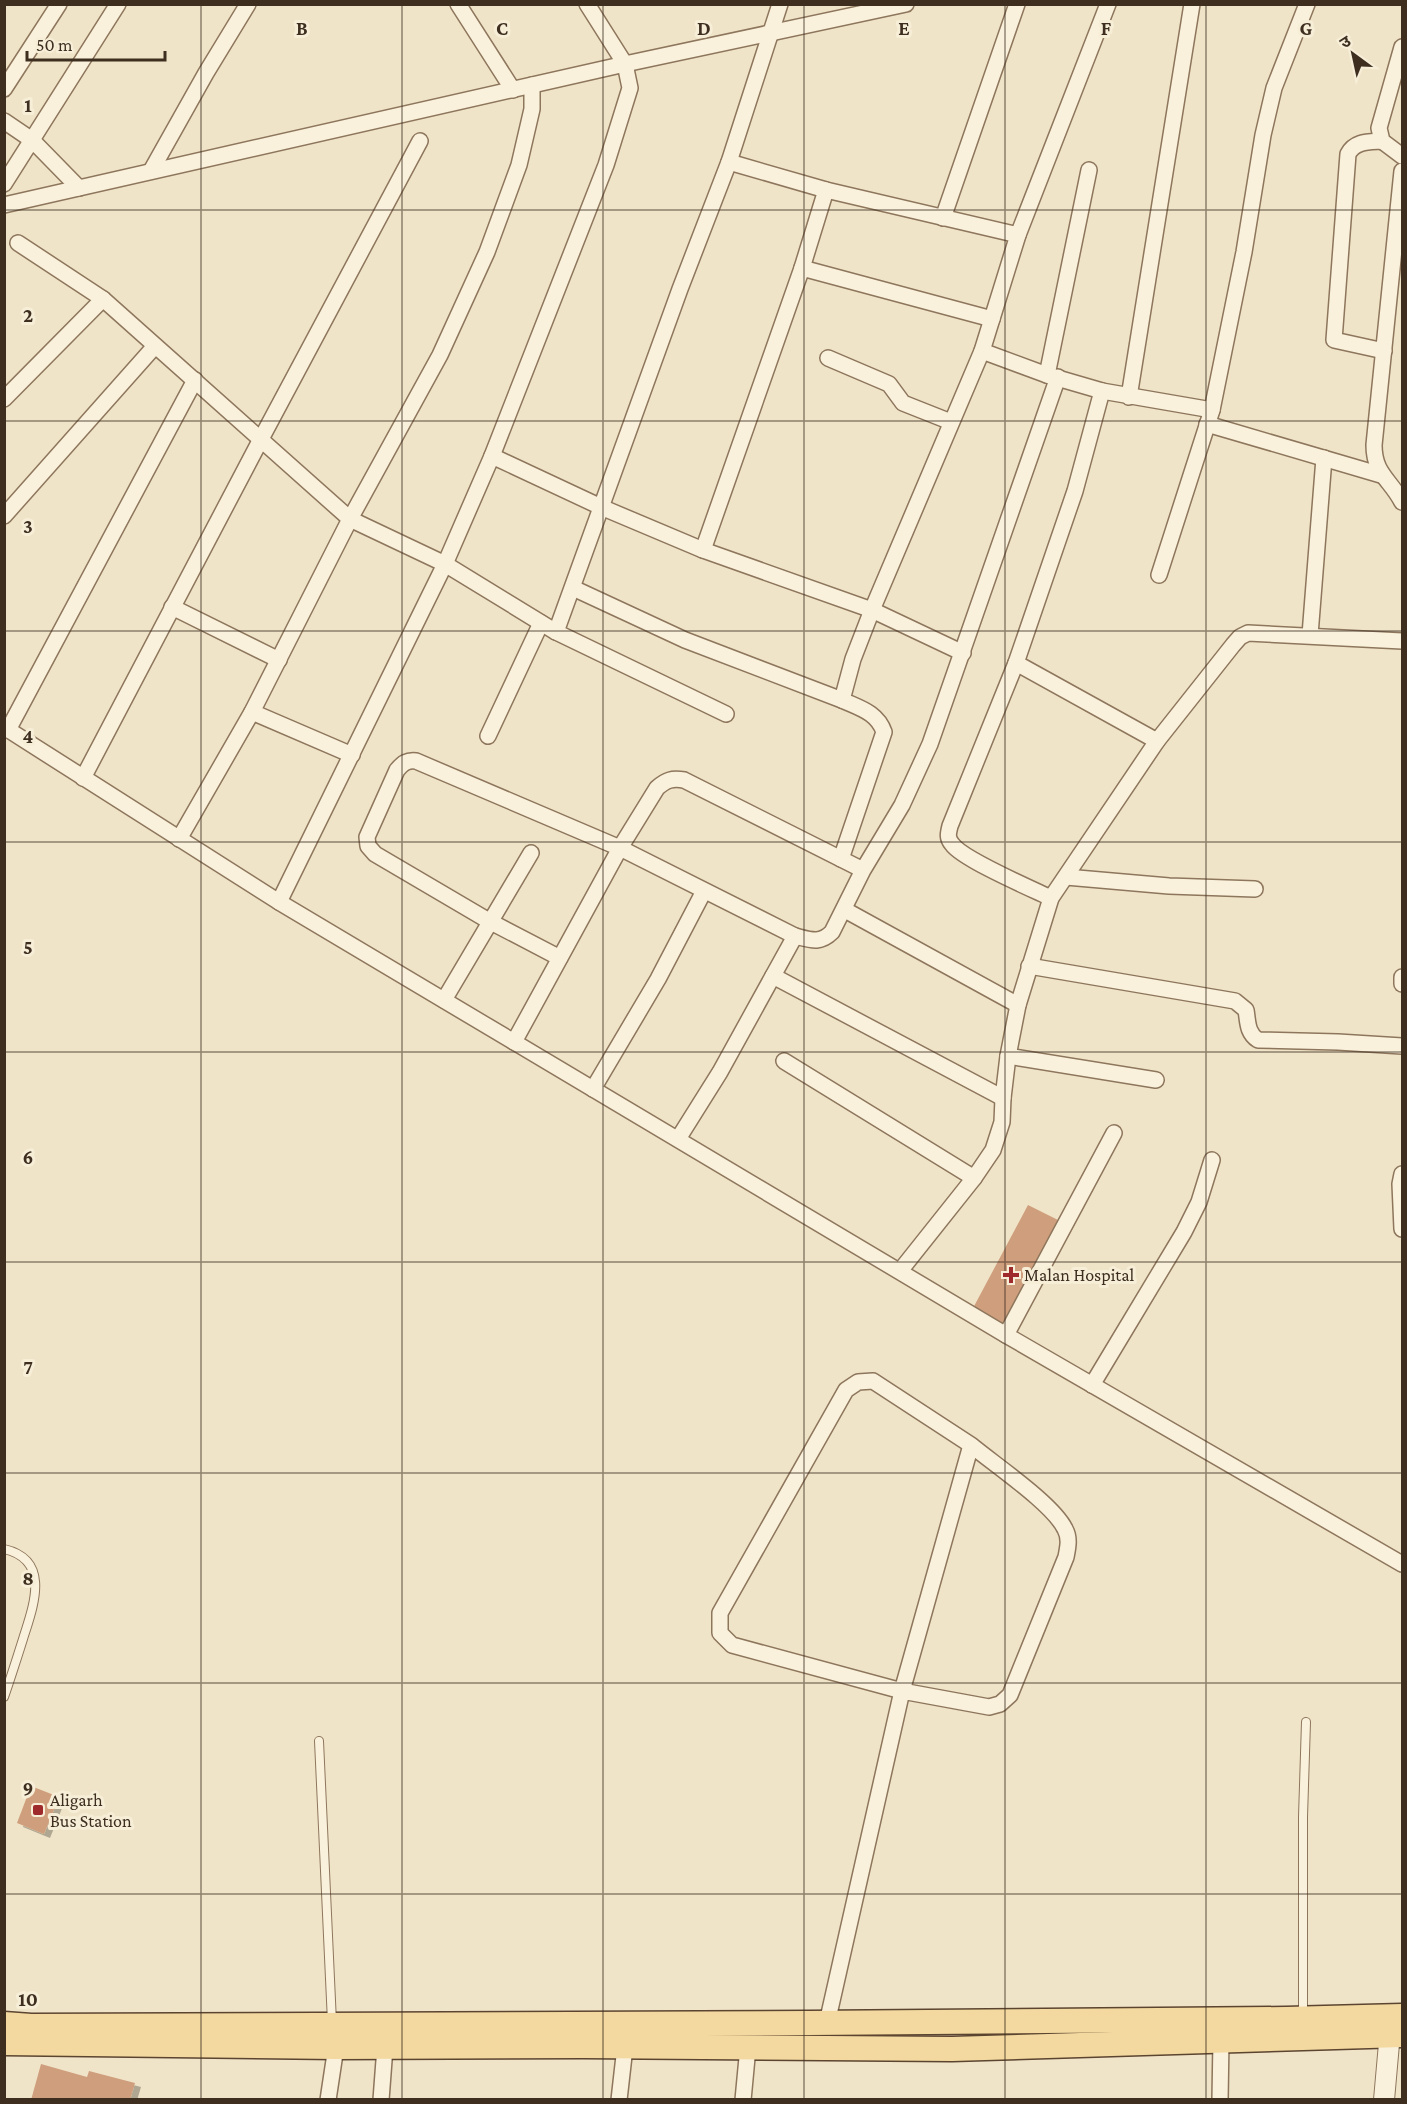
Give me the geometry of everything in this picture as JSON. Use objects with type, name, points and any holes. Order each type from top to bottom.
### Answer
[{"type":"main road","points":[[4,2043],[334,2037],[827,2023],[1303,2019],[1397,2025]]},
{"type":"main road","points":[[4,2024],[334,2037],[385,2047],[952,2049],[1221,2040],[1397,2025]]},
{"type":"street","points":[[4,89],[58,4]]},
{"type":"street","points":[[4,184],[118,4]]},
{"type":"street","points":[[151,171],[248,4]]},
{"type":"street","points":[[458,4],[513,90]]},
{"type":"street","points":[[279,902],[445,564],[492,456],[606,165],[628,76],[587,4]]},
{"type":"street","points":[[556,632],[680,289],[729,162],[780,4]]},
{"type":"street","points":[[4,205],[513,90],[532,97],[628,76],[845,11],[906,4]]},
{"type":"street","points":[[944,218],[1017,4]]},
{"type":"street","points":[[842,700],[853,659],[872,610],[982,351],[1018,235],[1108,4]]},
{"type":"street","points":[[1129,397],[1192,4]]},
{"type":"street","points":[[1159,575],[1209,417],[1244,252],[1265,126],[1274,88],[1307,4]]},
{"type":"street","points":[[1382,141],[1379,128],[1402,47]]},
{"type":"street","points":[[179,839],[252,712],[350,519],[440,356],[487,252],[519,165],[532,97]]},
{"type":"street","points":[[4,121],[32,140],[79,188]]},
{"type":"street","points":[[83,778],[420,141]]},
{"type":"street","points":[[1384,351],[1334,340],[1348,154],[1352,146],[1361,142],[1382,141],[1402,156]]},
{"type":"street","points":[[729,162],[826,190],[1018,235]]},
{"type":"street","points":[[560,958],[489,921],[375,854],[368,846],[367,837],[397,771],[409,760],[416,761],[620,848],[795,936],[816,941],[832,932],[863,870],[902,805],[930,744],[963,652],[1052,376],[1089,170]]},
{"type":"street","points":[[1402,171],[1374,445],[1374,459],[1381,475],[1395,488],[1402,502]]},
{"type":"street","points":[[703,550],[802,268],[826,190]]},
{"type":"street","points":[[18,243],[103,299],[350,519],[445,564],[556,632],[726,714]]},
{"type":"street","points":[[802,268],[992,319]]},
{"type":"street","points":[[4,399],[103,299]]},
{"type":"street","points":[[4,516],[155,346]]},
{"type":"street","points":[[982,351],[1102,391],[1209,417],[1324,458],[1381,475]]},
{"type":"street","points":[[828,358],[889,384],[903,403],[951,422]]},
{"type":"street","points":[[195,380],[6,729],[279,902],[1006,1335],[1402,1564]]},
{"type":"street","points":[[1052,898],[975,861],[953,846],[948,837],[950,826],[1016,663],[1075,491],[1102,391]]},
{"type":"street","points":[[492,456],[601,507],[703,550],[872,610],[963,652]]},
{"type":"street","points":[[1310,635],[1324,458]]},
{"type":"street","points":[[573,588],[686,640],[842,700],[870,713],[880,721],[884,732],[841,859]]},
{"type":"street","points":[[172,607],[279,660]]},
{"type":"street","points":[[488,736],[541,623]]},
{"type":"street","points":[[900,1271],[974,1178],[993,1150],[1002,1122],[1008,1056],[1018,1005],[1052,898],[1157,741],[1240,637],[1254,633],[1402,641]]},
{"type":"street","points":[[1016,663],[1157,741]]},
{"type":"street","points":[[252,712],[352,755]]},
{"type":"street","points":[[514,1042],[620,848],[657,788],[664,782],[674,778],[684,780],[863,870]]},
{"type":"street","points":[[444,1000],[531,853]]},
{"type":"street","points":[[1066,877],[1169,886],[1255,890]]},
{"type":"street","points":[[593,1089],[658,979],[704,891]]},
{"type":"street","points":[[844,910],[1018,1005]]},
{"type":"street","points":[[678,1139],[720,1072],[795,936]]},
{"type":"street","points":[[1029,966],[1235,1001],[1246,1010],[1249,1030],[1258,1040],[1338,1041],[1402,1046]]},
{"type":"street","points":[[773,976],[1003,1098]]},
{"type":"street","points":[[1402,977],[1402,984]]},
{"type":"street","points":[[1008,1056],[1156,1080]]},
{"type":"street","points":[[784,1062],[974,1178]]},
{"type":"street","points":[[1006,1335],[1114,1133]]},
{"type":"street","points":[[1092,1385],[1184,1232],[1199,1202],[1212,1160]]},
{"type":"street","points":[[1402,1174],[1400,1184],[1402,1229]]},
{"type":"street","points":[[873,1381],[971,1445],[1056,1514],[1067,1532],[1069,1545],[1010,1695],[1000,1704],[989,1707],[902,1692],[732,1645],[720,1633],[720,1613],[846,1390],[858,1382],[873,1381]]},
{"type":"street","points":[[827,2023],[902,1692],[971,1445]]},
{"type":"street","points":[[1384,2100],[1397,2025]]},
{"type":"street","points":[[328,2100],[334,2037]]},
{"type":"street","points":[[1220,2100],[1221,2040]]},
{"type":"street","points":[[381,2100],[385,2047]]},
{"type":"street","points":[[619,2100],[625,2047]]},
{"type":"street","points":[[743,2100],[748,2047]]},
{"type":"lane","points":[[4,1550],[14,1552],[30,1564],[36,1582],[35,1601],[4,1697]]},
{"type":"lane","points":[[1303,2019],[1303,1817],[1306,1722]]},
{"type":"lane","points":[[319,1741],[334,2037]]},
{"type":"building","points":[[1028,1205],[1062,1222],[1005,1328],[972,1310]]},
{"type":"building","name":"Aligarh Bus Station","points":[[31,1786],[59,1797],[44,1834],[17,1823]]},
{"type":"building","points":[[41,2064],[87,2077],[89,2071],[135,2083],[130,2100],[31,2100]]},
{"type":"place","name":"Malan Hospital","points":[[1011,1275]]},
{"type":"place","name":"Aligarh Bus Station","points":[[38,1810]]}]
